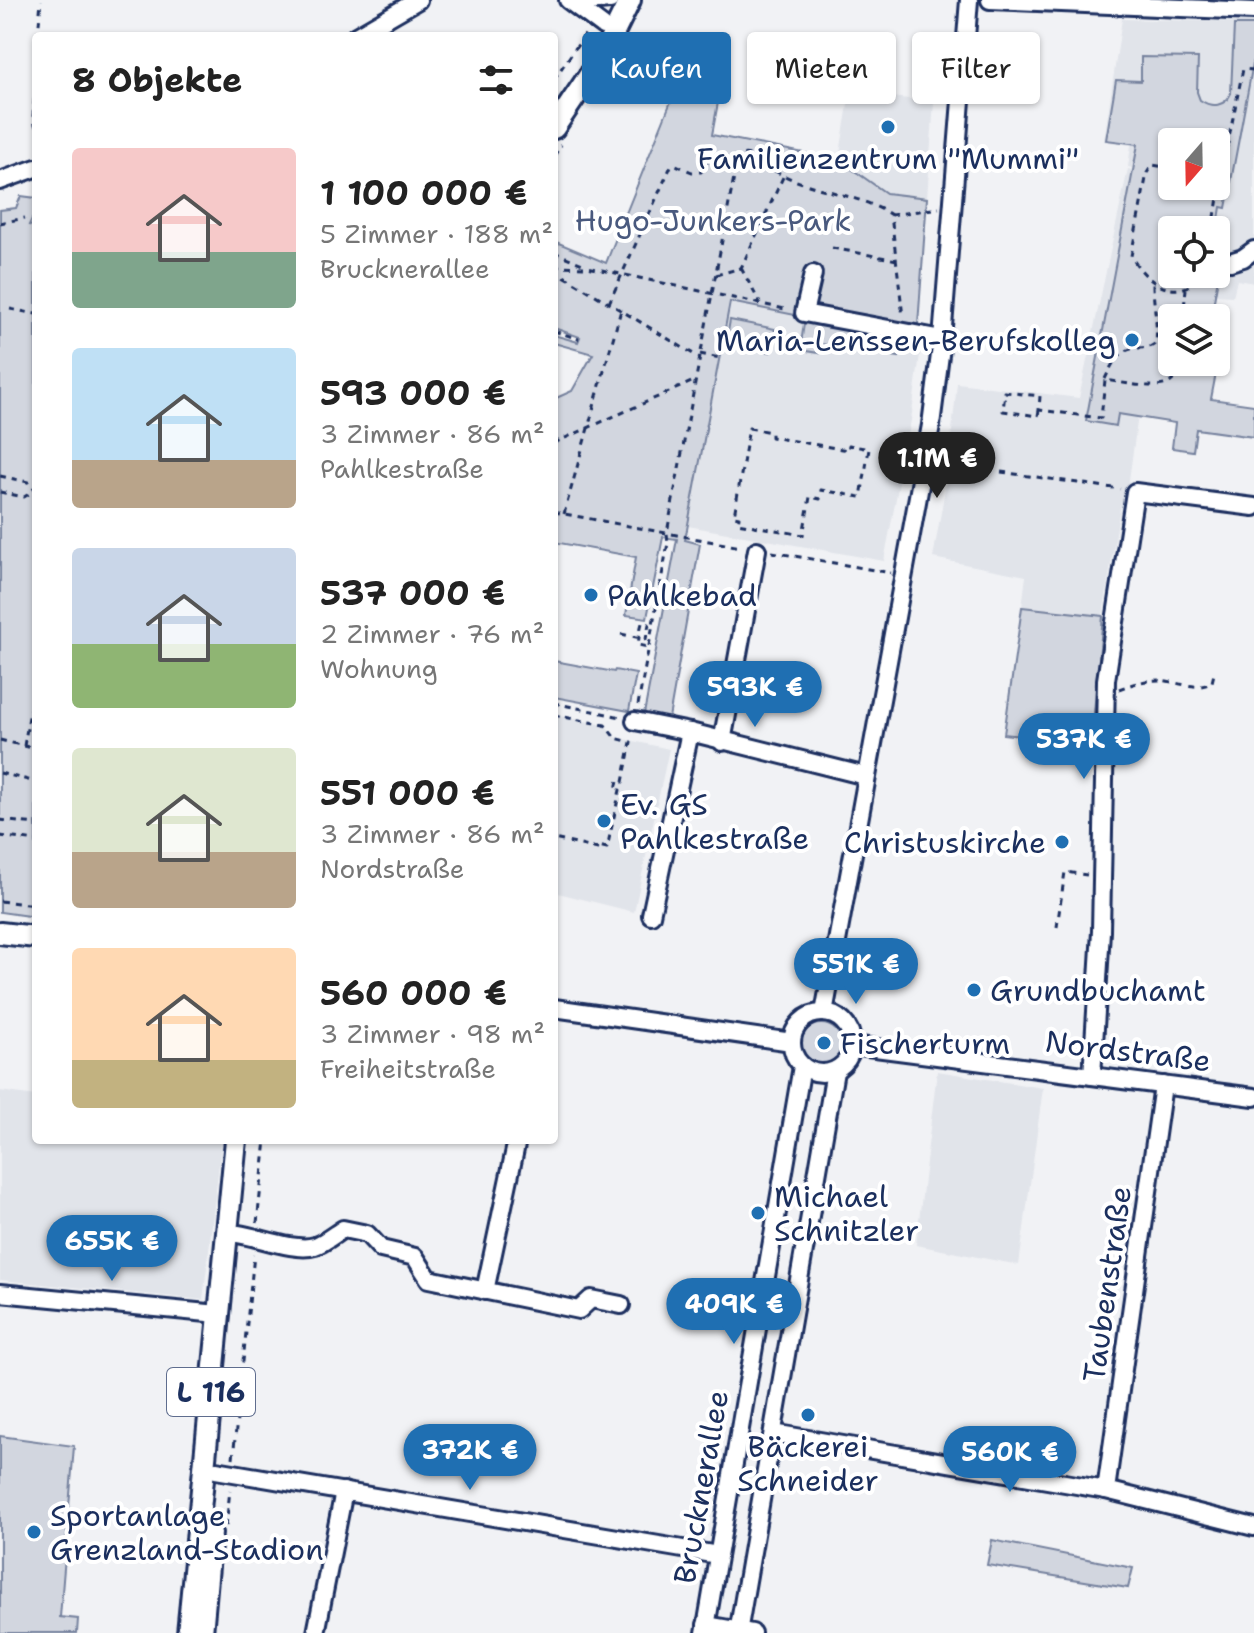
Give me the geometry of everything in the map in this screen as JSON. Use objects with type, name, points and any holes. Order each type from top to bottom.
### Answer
[{"type":"main road","points":[[558,97],[592,49],[616,0]]},
{"type":"main road","points":[[558,122],[603,55],[630,0]]},
{"type":"main road","points":[[0,933],[32,937]]},
{"type":"main road","name":"L 116","points":[[188,1633],[236,1144]]},
{"type":"main road","name":"L 116","points":[[202,1633],[224,1471],[247,1235],[249,1144]]},
{"type":"street","points":[[363,32],[418,0]]},
{"type":"street","points":[[573,1],[610,0]]},
{"type":"street","points":[[824,1013],[925,461],[942,339],[969,0]]},
{"type":"street","points":[[990,0],[1254,11]]},
{"type":"street","points":[[573,1],[603,26]]},
{"type":"street","points":[[0,181],[32,169]]},
{"type":"street","points":[[1230,262],[1254,250]]},
{"type":"street","points":[[813,274],[804,313],[942,339]]},
{"type":"street","points":[[1092,1076],[1102,877],[1105,694],[1135,492],[1254,507]]},
{"type":"street","points":[[722,742],[757,550]]},
{"type":"street","points":[[635,721],[866,776]]},
{"type":"street","points":[[651,915],[690,732]]},
{"type":"street","points":[[558,1009],[792,1042]]},
{"type":"street","points":[[824,1013],[842,1020],[848,1027],[852,1045],[847,1061],[835,1071],[820,1074],[802,1066],[793,1051],[792,1042],[799,1025],[814,1014],[824,1013]]},
{"type":"street","name":"Nordstraße","points":[[852,1045],[1254,1097]]},
{"type":"street","name":"Brucknerallee","points":[[705,1629],[802,1066]]},
{"type":"street","name":"Brucknerallee","points":[[743,1632],[773,1433],[835,1071]]},
{"type":"street","name":"Taubenstraße","points":[[1106,1490],[1163,1085]]},
{"type":"street","points":[[485,1291],[516,1144]]},
{"type":"street","points":[[247,1235],[286,1245],[315,1246],[343,1229],[367,1234],[381,1249],[415,1257],[429,1279],[579,1310],[591,1299],[621,1305]]},
{"type":"street","points":[[0,1293],[218,1314]]},
{"type":"street","points":[[773,1433],[1106,1490],[1254,1527]]},
{"type":"street","points":[[224,1471],[718,1555]]},
{"type":"street","points":[[316,1633],[344,1491]]},
{"type":"street","points":[[705,1629],[743,1632]]},
{"type":"path","points":[[38,32],[41,0]]},
{"type":"path","points":[[558,73],[578,42]]},
{"type":"path","points":[[1230,128],[1243,69],[1254,70]]},
{"type":"path","points":[[558,704],[635,721],[737,159],[742,153],[748,154],[784,175],[891,215],[953,208]]},
{"type":"path","points":[[609,303],[671,166],[701,172],[703,165],[710,160],[737,159]]},
{"type":"path","points":[[1158,166],[1152,165],[1147,173],[1131,256],[1140,272],[1153,284],[1186,289],[1184,304]]},
{"type":"path","points":[[715,276],[741,268],[784,175]]},
{"type":"path","points":[[891,215],[904,333]]},
{"type":"path","points":[[0,223],[25,218]]},
{"type":"path","points":[[832,248],[897,260]]},
{"type":"path","points":[[558,254],[588,267],[804,313]]},
{"type":"path","points":[[558,268],[588,267]]},
{"type":"path","points":[[741,268],[760,304]]},
{"type":"path","points":[[558,271],[700,356],[720,358]]},
{"type":"path","points":[[1039,410],[1101,418],[1105,380],[1119,355],[1127,349],[1150,348],[1156,343],[1153,284]]},
{"type":"path","points":[[10,309],[32,313]]},
{"type":"path","points":[[564,514],[621,310]]},
{"type":"path","points":[[558,332],[579,339]]},
{"type":"path","points":[[1105,380],[1160,387],[1171,382],[1173,376]]},
{"type":"path","points":[[558,441],[696,380]]},
{"type":"path","points":[[1005,392],[1040,396],[1039,410],[1038,416],[1003,411],[1005,392]]},
{"type":"path","points":[[749,428],[771,432],[771,437],[848,450],[849,445],[869,449],[861,497],[821,490],[820,499],[810,497],[803,535],[762,528],[738,523],[739,517],[734,516],[749,428]]},
{"type":"path","points":[[925,461],[994,471]]},
{"type":"path","points":[[1001,472],[1135,492]]},
{"type":"path","points":[[0,476],[28,482],[32,487]]},
{"type":"path","points":[[0,492],[24,497],[32,493]]},
{"type":"path","points":[[558,513],[902,575]]},
{"type":"path","points":[[621,634],[634,636],[646,639],[649,624],[642,623],[640,633],[638,645],[649,647]]},
{"type":"path","points":[[1105,694],[1147,681],[1208,686],[1215,670]]},
{"type":"path","points":[[24,746],[32,699]]},
{"type":"path","points":[[558,716],[605,725],[615,738],[631,742],[623,782],[618,780],[616,790],[620,790],[607,848],[599,846],[598,849],[558,840]]},
{"type":"path","points":[[0,740],[32,748]]},
{"type":"path","points":[[0,773],[32,781]]},
{"type":"path","points":[[0,820],[32,824]]},
{"type":"path","points":[[0,836],[32,840]]},
{"type":"path","points":[[1057,927],[1065,872],[1102,877]]},
{"type":"path","points":[[0,901],[32,905]]},
{"type":"path","points":[[224,1471],[247,1235],[265,1144]]},
{"type":"shaded area","name":"Maria-Lenssen-Berufskolleg","points":[[1122,19],[1254,22],[1254,283],[1237,280],[1233,296],[1214,295],[1198,304],[1158,304],[1158,376],[1162,376],[1139,408],[1129,480],[1120,508],[1103,616],[1022,607],[1026,576],[933,558],[947,478],[957,383],[1079,398],[1128,169],[1158,176],[1158,200],[1230,200],[1230,128],[1158,128],[1158,174],[1128,167],[1131,145],[1104,141]]},
{"type":"shaded area","name":"Familienzentrum \"Mummi\"","points":[[896,97],[912,99],[912,104],[934,104],[927,198],[886,193],[839,160],[848,104],[896,104]]},
{"type":"shaded area","points":[[730,301],[922,340],[911,420],[884,561],[688,526]]},
{"type":"shaded area","name":"Ev. GS Pahlkestraße","points":[[558,716],[605,725],[615,737],[669,749],[634,912],[558,893]]},
{"type":"shaded area","points":[[937,1071],[1043,1088],[1019,1265],[916,1245]]},
{"type":"shaded area","points":[[0,1091],[32,1095],[32,1144],[222,1144],[203,1300],[0,1280]]},
{"type":"green space","points":[[1234,25],[1254,25],[1254,58],[1230,187],[1230,128],[1158,128],[1158,200],[1227,200],[1226,208],[1221,207],[1220,216],[1158,216],[1158,288],[1216,288],[1213,304],[1158,304],[1158,376],[1215,376],[1211,399],[1254,405],[1254,437],[1196,429],[1193,451],[1172,448],[1175,423],[1118,414],[1116,426],[1086,421],[1138,144],[1106,140],[1116,80],[1141,81],[1141,57],[1198,58],[1197,92],[1200,100],[1218,105],[1231,93]]},
{"type":"green space","name":"Hugo-Junkers-Park","points":[[670,104],[718,104],[712,135],[839,160],[886,193],[927,198],[917,339],[903,337],[899,357],[820,344],[819,353],[800,350],[805,317],[730,302],[685,540],[700,544],[669,718],[644,714],[677,539],[663,537],[647,618],[626,615],[636,557],[558,543],[558,397],[572,391],[593,354],[558,344],[558,336],[578,342],[580,337],[558,329],[558,243],[606,263]]},
{"type":"green space","points":[[21,196],[32,197],[29,225],[32,226],[32,916],[0,912],[0,210],[16,208]]},
{"type":"green space","points":[[730,320],[775,329],[770,352],[726,343]]},
{"type":"green space","points":[[1022,607],[1103,616],[1091,744],[1004,734]]},
{"type":"green space","points":[[558,662],[636,674],[629,711],[558,698]]},
{"type":"green space","points":[[821,1024],[836,1030],[842,1045],[836,1060],[821,1066],[806,1060],[800,1045],[806,1030]]},
{"type":"green space","name":"Sportanlage Grenzland-Stadion","points":[[0,1436],[74,1446],[60,1617],[78,1619],[77,1633],[0,1633]]},
{"type":"green space","points":[[992,1540],[1133,1568],[1128,1588],[987,1565]]},
{"type":"place","name":"Familienzentrum \"Mummi\"","points":[[888,127]]},
{"type":"place","name":"Maria-Lenssen-Berufskolleg","points":[[1132,340]]},
{"type":"place","name":"Pahlkebad","points":[[591,595]]},
{"type":"place","name":"Ev. GS Pahlkestraße","points":[[604,821]]},
{"type":"place","name":"Christuskirche","points":[[1062,842]]},
{"type":"place","name":"Grundbuchamt","points":[[974,990]]},
{"type":"place","name":"Fischerturm","points":[[824,1043]]},
{"type":"place","name":"Michael Schnitzler","points":[[758,1213]]},
{"type":"place","name":"Bäckerei Schneider","points":[[808,1415]]},
{"type":"place","name":"Sportanlage Grenzland-Stadion","points":[[34,1532]]}]
